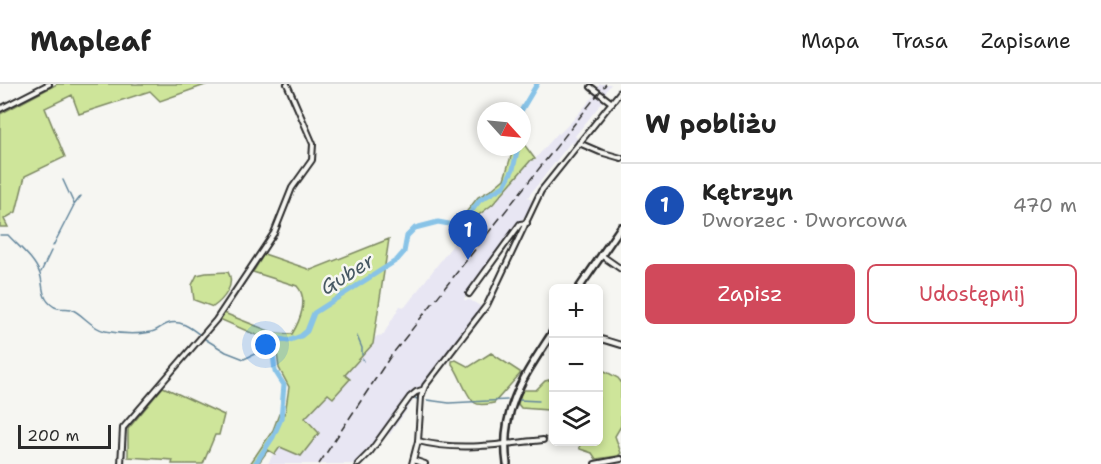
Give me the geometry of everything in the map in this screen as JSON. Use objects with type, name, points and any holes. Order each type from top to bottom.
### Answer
[{"type":"street","points":[[0,109],[49,84]]},
{"type":"street","points":[[121,464],[123,428],[216,320],[274,233],[292,188],[312,160],[313,144],[287,84]]},
{"type":"street","points":[[591,87],[612,103]]},
{"type":"street","points":[[425,464],[413,462],[418,441],[422,390],[457,342],[480,316],[542,191],[621,91]]},
{"type":"street","points":[[579,143],[621,158]]},
{"type":"street","points":[[469,294],[520,224],[527,223]]},
{"type":"street","points":[[582,284],[621,227]]},
{"type":"street","points":[[601,255],[621,269]]},
{"type":"street","points":[[498,256],[507,262]]},
{"type":"street","points":[[507,464],[510,408],[516,392],[549,338]]},
{"type":"street","points":[[603,340],[621,345]]},
{"type":"street","points":[[358,464],[370,452],[410,397],[422,390]]},
{"type":"street","points":[[418,441],[464,448],[543,440]]},
{"type":"street","points":[[595,464],[621,459]]},
{"type":"shaded area","points":[[600,84],[611,84],[605,93],[607,95],[604,100],[575,136],[577,138],[573,144],[571,142],[528,197],[533,201],[528,212],[468,289],[464,300],[470,300],[482,307],[390,434],[382,432],[354,464],[268,464],[288,424],[377,336],[383,335],[400,306],[405,307],[472,220],[493,204],[531,160],[535,159],[572,121],[594,96]]},
{"type":"green space","points":[[57,84],[208,84],[160,101],[150,91],[79,114],[72,95],[45,108],[65,157],[25,176],[16,212],[4,219],[8,227],[0,227],[0,114]]},
{"type":"green space","points":[[531,154],[535,159],[531,160],[493,204],[472,220],[464,215],[478,197],[504,179],[511,156],[531,156]]},
{"type":"green space","points":[[389,239],[373,344],[345,375],[350,379],[333,398],[328,394],[305,418],[319,433],[301,456],[280,447],[275,454],[268,450],[258,464],[250,464],[273,430],[279,414],[285,414],[289,387],[279,368],[277,353],[263,348],[263,338],[215,317],[219,311],[274,333],[292,334],[302,310],[301,291],[297,286],[253,272],[264,254],[311,270]]},
{"type":"green space","points":[[228,272],[229,287],[217,304],[213,307],[194,300],[192,285],[197,275]]},
{"type":"green space","points":[[491,353],[520,374],[494,403],[477,404],[469,396],[452,361],[456,360],[469,367]]},
{"type":"green space","points":[[603,370],[621,382],[621,426],[615,436],[621,453],[618,456],[596,459],[592,453],[580,449],[580,446],[603,446]]},
{"type":"green space","points":[[549,380],[549,411],[521,408],[518,404],[523,390],[536,390]]},
{"type":"green space","points":[[163,387],[224,415],[219,435],[215,435],[203,464],[172,464],[173,460],[128,457],[128,429]]},
{"type":"waterway","name":"Guber","points":[[526,102],[537,84]]},
{"type":"waterway","name":"Guber","points":[[255,464],[273,437],[281,419],[284,385],[275,371],[272,346],[280,339],[288,341],[301,336],[307,331],[314,313],[397,260],[404,252],[407,236],[415,228],[438,222],[460,226],[480,200],[504,186],[513,169],[516,156]]},
{"type":"waterway","points":[[63,180],[74,204]]},
{"type":"waterway","points":[[53,246],[81,196]]},
{"type":"waterway","points":[[0,235],[8,235],[34,263],[40,274],[46,299],[55,307],[71,309],[95,327],[105,331],[128,334],[145,333],[167,324],[176,323],[185,325],[200,335]]},
{"type":"waterway","points":[[41,272],[51,251]]},
{"type":"waterway","points":[[357,336],[362,355]]},
{"type":"waterway","points":[[205,339],[226,352],[244,359],[272,346]]},
{"type":"waterway","points":[[427,400],[449,403],[507,400]]},
{"type":"waterway","points":[[519,400],[539,401]]},
{"type":"railway","points":[[319,464],[390,357],[606,84]]},
{"type":"place","name":"Kętrzyn","points":[[468,260]]}]
